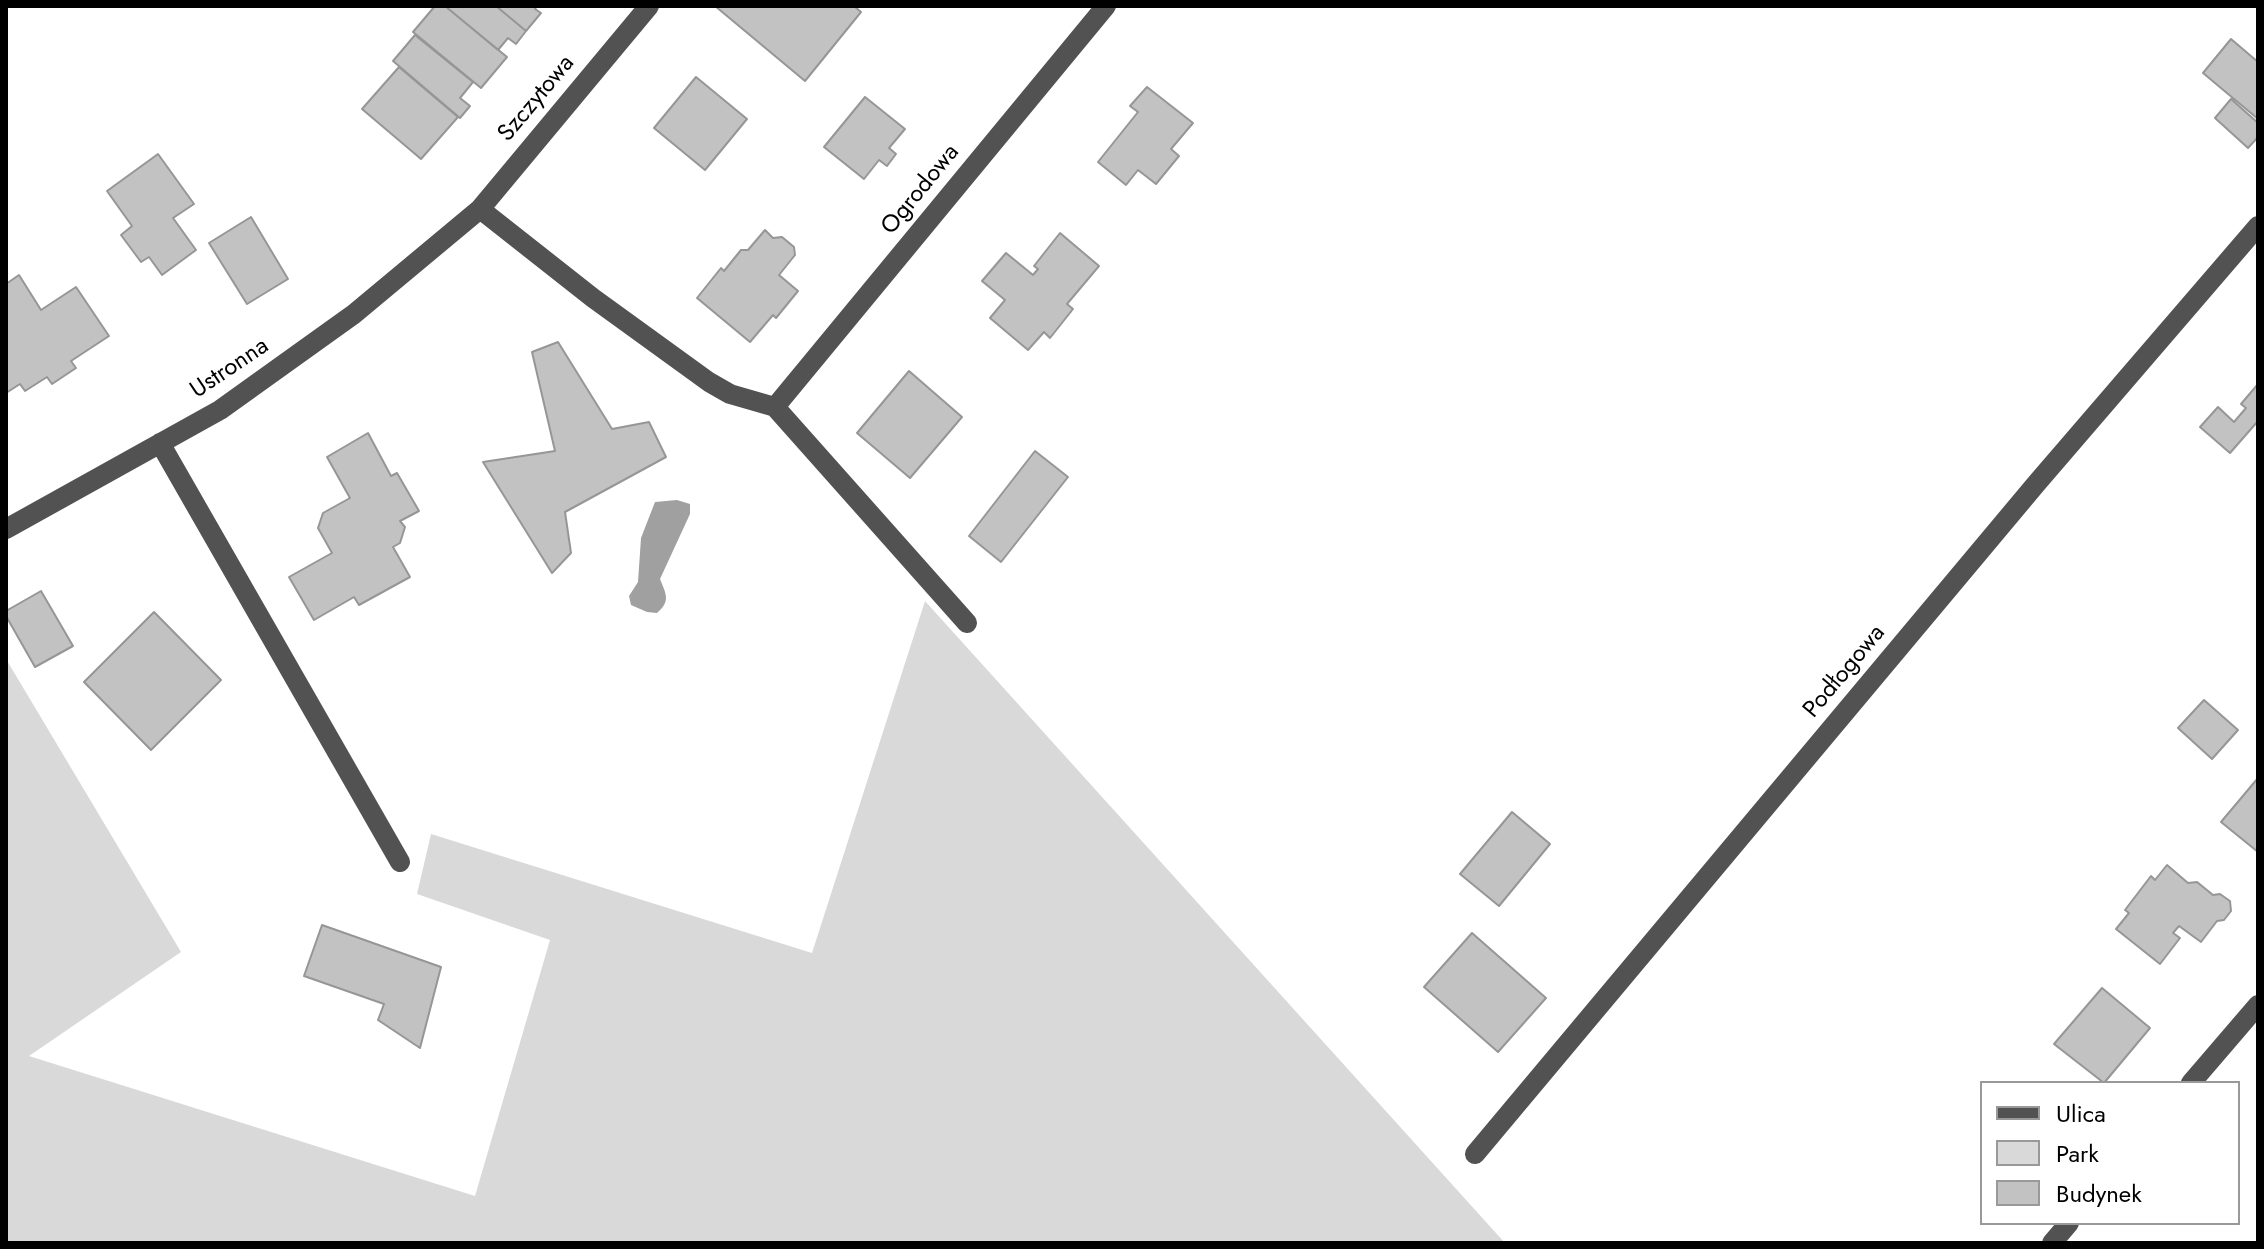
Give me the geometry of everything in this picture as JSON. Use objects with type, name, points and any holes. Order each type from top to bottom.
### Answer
[{"type":"street","name":"Szczytowa","points":[[464,224],[480,209],[649,6]]},
{"type":"street","name":"Ogrodowa","points":[[775,407],[1106,6]]},
{"type":"street","points":[[480,209],[593,298],[709,382],[730,394],[775,407],[967,623]]},
{"type":"street","name":"Ustronna","points":[[6,529],[220,410],[354,314],[464,224]]},
{"type":"street","name":"Podłogowa","points":[[1475,1154],[2036,484],[2258,226]]},
{"type":"street","points":[[160,443],[400,862]]},
{"type":"street","points":[[2193,1081],[2258,1005]]},
{"type":"street","points":[[2052,1243],[2067,1225]]},
{"type":"green space","points":[[925,601],[1505,1243],[6,1243],[6,659],[181,952],[29,1056],[475,1196],[550,940],[417,894],[431,834],[812,953]]},
{"type":"shaded area","points":[[677,500],[690,504],[690,514],[660,579],[666,601],[657,613],[647,612],[631,605],[629,596],[638,582],[641,538],[655,502]]},
{"type":"building","points":[[435,6],[445,6],[507,57],[481,88],[413,32]]},
{"type":"building","points":[[445,6],[496,6],[526,31],[516,44],[508,38],[498,50]]},
{"type":"building","points":[[496,6],[537,6],[535,9],[541,13],[526,31]]},
{"type":"building","points":[[715,6],[854,6],[861,12],[805,81]]},
{"type":"building","points":[[415,35],[473,82],[460,98],[470,106],[460,118],[393,61]]},
{"type":"building","points":[[2231,39],[2258,62],[2258,119],[2203,73]]},
{"type":"building","points":[[399,67],[458,117],[421,159],[362,109]]},
{"type":"building","points":[[696,77],[747,119],[705,170],[654,128]]},
{"type":"building","points":[[1147,87],[1193,123],[1171,149],[1179,156],[1156,184],[1138,170],[1126,185],[1098,162],[1138,112],[1130,106]]},
{"type":"building","points":[[865,97],[905,129],[889,148],[896,154],[887,166],[879,160],[864,179],[824,147]]},
{"type":"building","points":[[2231,99],[2258,123],[2258,137],[2248,148],[2215,118]]},
{"type":"building","points":[[158,154],[194,204],[173,218],[196,250],[162,275],[149,257],[141,262],[121,235],[132,226],[107,191]]},
{"type":"building","points":[[251,217],[288,279],[247,304],[209,243]]},
{"type":"building","points":[[765,230],[773,238],[782,237],[794,247],[795,255],[779,275],[798,291],[776,318],[773,315],[750,342],[697,298],[721,268],[724,271],[741,250],[748,250]]},
{"type":"building","points":[[1060,233],[1099,266],[1067,304],[1073,309],[1050,338],[1044,332],[1028,350],[990,318],[1005,300],[982,281],[1006,253],[1033,275],[1038,269],[1034,266]]},
{"type":"building","points":[[19,275],[41,310],[76,287],[109,336],[71,361],[76,368],[52,384],[47,377],[25,391],[20,384],[6,393],[6,284]]},
{"type":"building","points":[[558,342],[612,429],[649,422],[666,457],[565,512],[571,553],[552,573],[483,462],[555,451],[532,352]]},
{"type":"building","points":[[909,371],[962,417],[910,478],[857,433]]},
{"type":"building","points":[[2258,384],[2258,421],[2230,453],[2200,427],[2218,407],[2234,422],[2246,408],[2241,404]]},
{"type":"building","points":[[368,433],[391,476],[397,473],[419,511],[400,521],[405,527],[400,543],[393,547],[410,577],[359,605],[354,597],[314,620],[289,577],[332,553],[318,528],[323,513],[350,498],[327,457]]},
{"type":"building","points":[[1035,451],[1068,477],[1001,562],[969,536]]},
{"type":"building","points":[[41,591],[73,646],[35,667],[6,611]]},
{"type":"building","points":[[154,612],[221,680],[151,750],[84,682]]},
{"type":"building","points":[[2204,700],[2238,730],[2212,759],[2178,728]]},
{"type":"building","points":[[2258,778],[2258,852],[2221,822]]},
{"type":"building","points":[[1512,812],[1550,844],[1499,906],[1460,874]]},
{"type":"building","points":[[2167,865],[2188,883],[2197,882],[2213,895],[2220,894],[2230,901],[2231,911],[2224,920],[2217,921],[2201,942],[2179,926],[2173,933],[2180,938],[2160,964],[2116,929],[2129,913],[2125,910],[2151,876],[2155,880]]},
{"type":"building","points":[[322,925],[441,967],[420,1048],[378,1020],[384,1004],[304,976]]},
{"type":"building","points":[[1472,933],[1546,998],[1498,1052],[1424,987]]},
{"type":"building","points":[[2102,988],[2150,1028],[2106,1081],[2101,1081],[2054,1044]]}]
